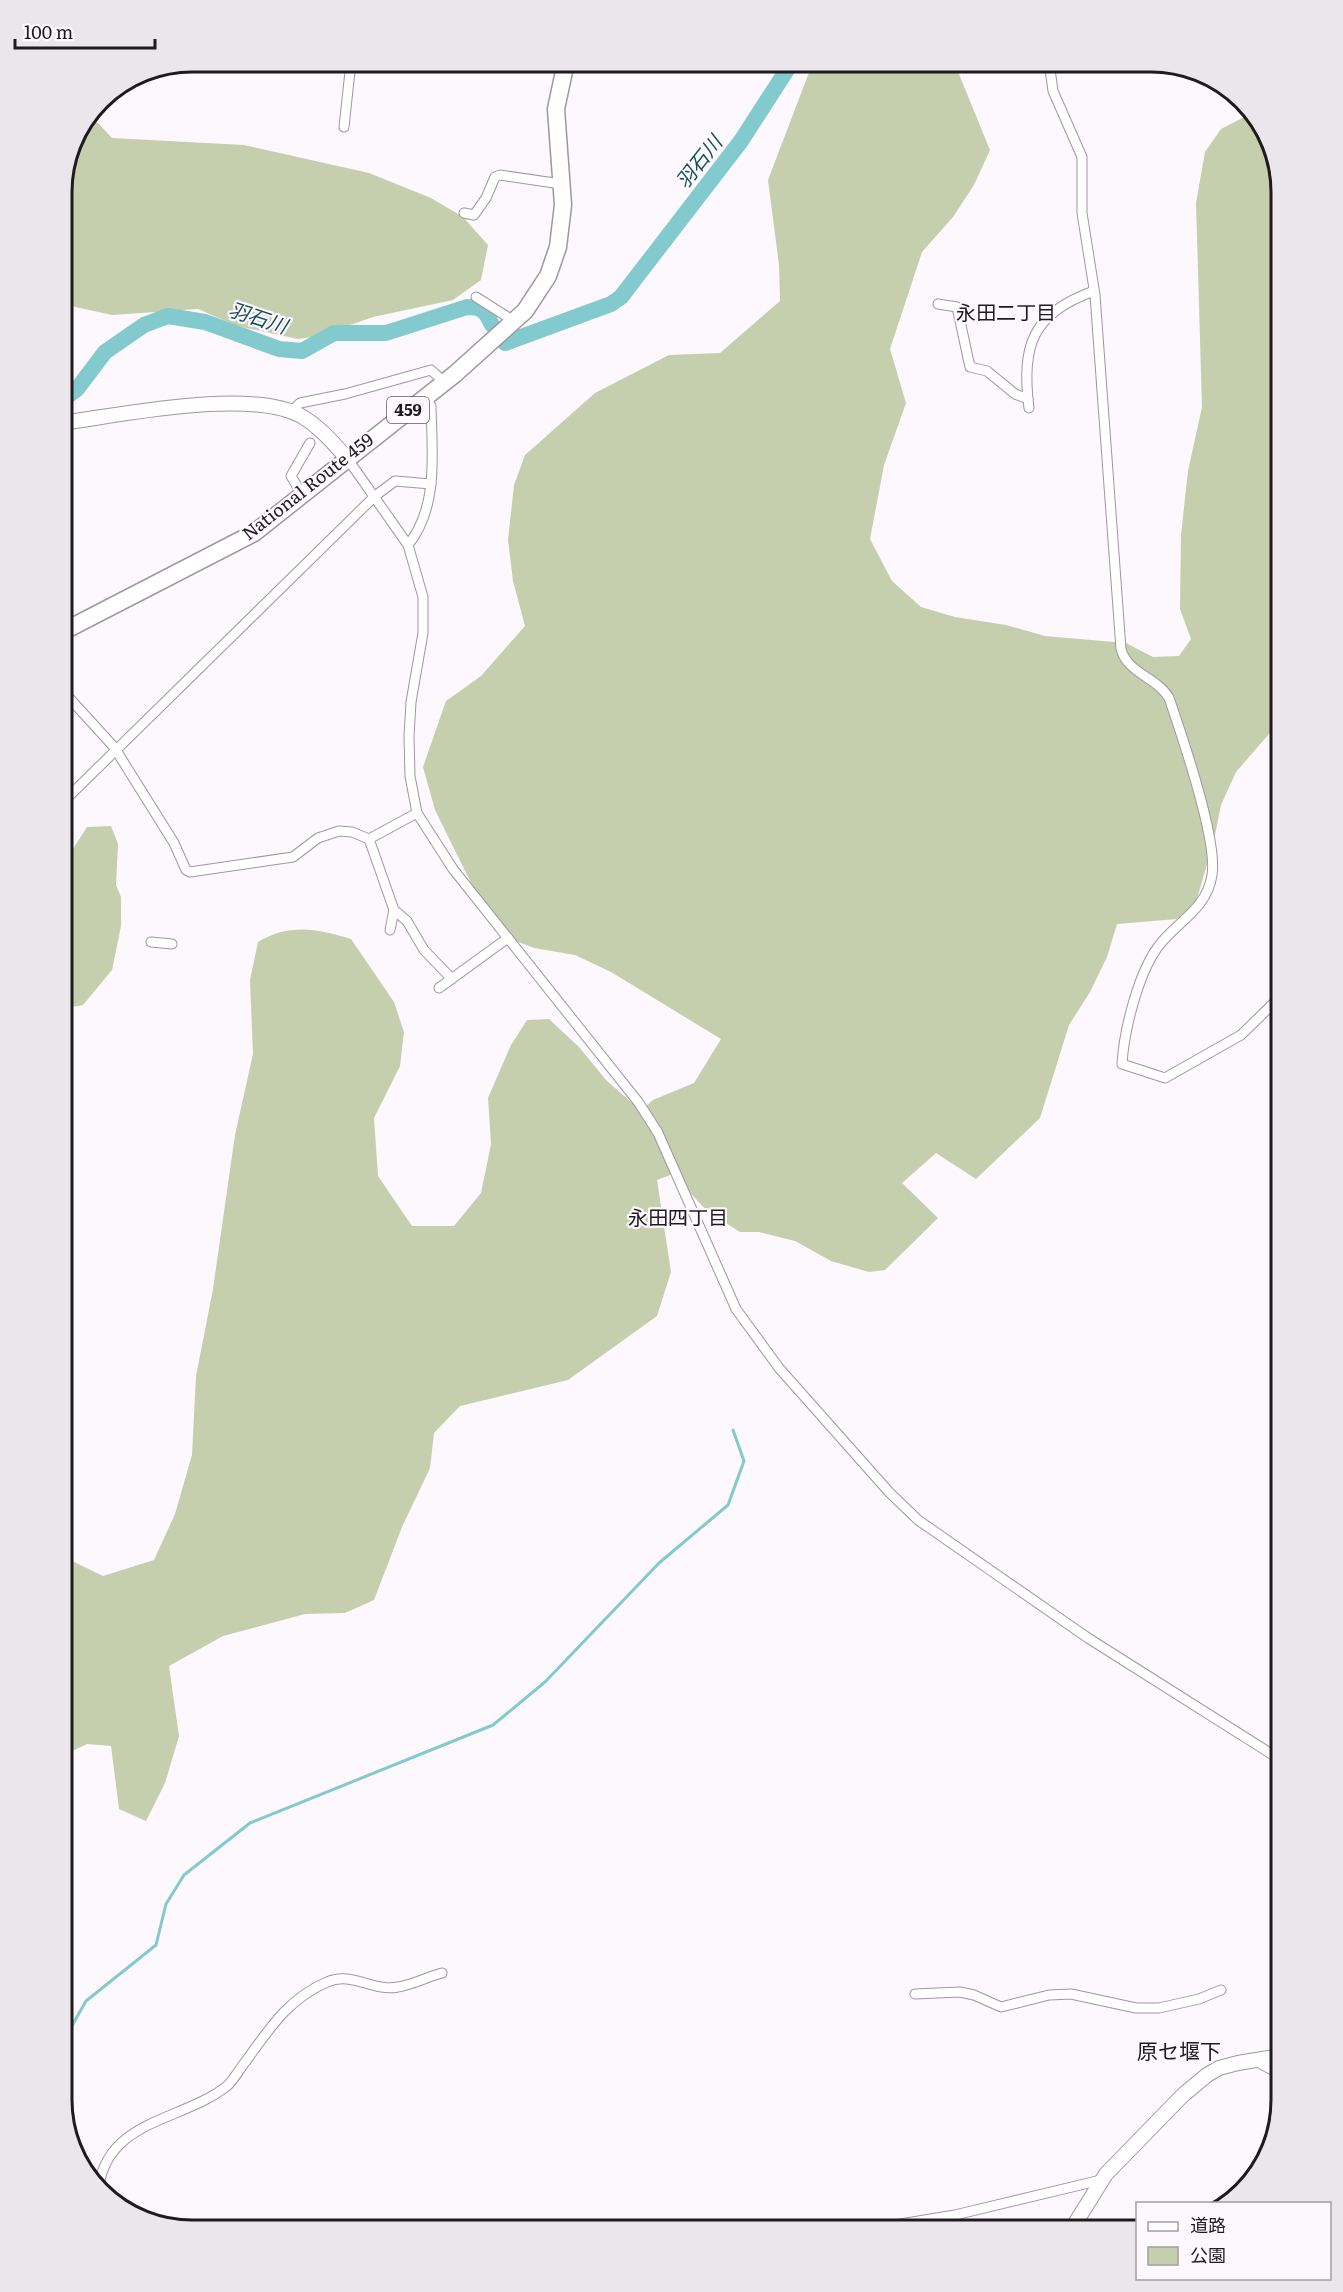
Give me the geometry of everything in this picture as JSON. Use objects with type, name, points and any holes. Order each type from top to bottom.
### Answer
[{"type":"highway","name":"National Route 459","points":[[72,627],[254,533],[444,382],[525,311],[551,268],[558,247],[563,205],[556,109],[564,72]]},
{"type":"street","points":[[344,127],[350,72]]},
{"type":"street","points":[[1050,72],[1057,101],[1082,157],[1082,213],[1094,291],[1121,649],[1127,661],[1165,690],[1169,698],[1209,833],[1213,865],[1209,889],[1202,902],[1161,942],[1153,955],[1133,1008],[1122,1064],[1165,1078],[1241,1035],[1271,1006]]},
{"type":"street","points":[[464,213],[474,215],[486,198],[495,177],[500,175],[561,184]]},
{"type":"street","points":[[938,304],[957,307],[970,367],[987,371],[1029,403],[1025,378],[1032,341],[1038,326],[1057,309],[1094,291]]},
{"type":"street","points":[[476,297],[514,321]]},
{"type":"street","points":[[290,412],[300,403],[345,394],[431,370],[444,382]]},
{"type":"street","points":[[408,545],[415,536],[431,484],[431,406],[425,397]]},
{"type":"street","points":[[72,422],[231,402],[278,407],[302,417],[325,434],[347,458],[408,545],[423,597],[424,617],[409,736],[410,776],[417,813],[453,869],[613,1067],[658,1134],[736,1309],[779,1368],[889,1492],[918,1520],[1088,1638],[1271,1754]]},
{"type":"street","points":[[303,496],[291,476],[310,443]]},
{"type":"street","points":[[72,792],[375,496],[395,481],[431,484]]},
{"type":"street","points":[[72,701],[116,750],[174,843],[186,870],[190,872],[293,857],[318,838],[339,831],[352,832],[369,839],[394,910],[407,921],[424,950],[452,979]]},
{"type":"street","points":[[369,839],[417,813]]},
{"type":"street","points":[[390,930],[394,910]]},
{"type":"street","points":[[439,988],[508,938]]},
{"type":"street","points":[[151,942],[172,944]]},
{"type":"street","points":[[101,2178],[105,2160],[114,2149],[153,2122],[227,2086],[282,2012],[327,1982],[345,1977],[398,1987],[442,1973]]},
{"type":"street","points":[[915,1994],[960,1992],[974,1995],[1001,2007],[1049,1995],[1071,1994],[1136,2008],[1159,2008],[1199,1999],[1221,1990]]},
{"type":"street","points":[[1077,2220],[1101,2180],[1184,2095],[1207,2075],[1219,2068],[1271,2057]]},
{"type":"street","points":[[1254,2060],[1271,2069]]},
{"type":"street","points":[[925,2220],[955,2215],[1101,2180]]},
{"type":"green space","points":[[809,72],[958,72],[990,150],[974,185],[953,217],[922,252],[890,349],[906,403],[884,465],[870,539],[892,581],[921,607],[955,617],[1006,625],[1045,636],[1126,643],[1153,657],[1179,656],[1191,639],[1180,609],[1181,535],[1188,471],[1202,407],[1196,203],[1205,152],[1221,129],[1244,117],[1251,125],[1265,153],[1271,192],[1271,732],[1236,772],[1221,805],[1214,840],[1195,906],[1177,919],[1117,924],[1107,957],[1090,992],[1069,1025],[1040,1118],[976,1179],[936,1153],[902,1183],[938,1218],[885,1270],[869,1272],[831,1261],[795,1241],[759,1232],[740,1232],[707,1211],[673,1174],[657,1180],[671,1272],[657,1316],[568,1380],[460,1406],[434,1433],[430,1468],[402,1527],[374,1600],[345,1613],[305,1614],[223,1636],[169,1666],[179,1736],[165,1783],[146,1821],[119,1809],[111,1746],[87,1744],[72,1751],[72,1561],[103,1576],[154,1560],[175,1514],[192,1455],[196,1376],[213,1289],[235,1135],[253,1054],[250,980],[258,942],[281,932],[293,930],[315,931],[351,939],[394,1002],[404,1032],[400,1066],[374,1118],[378,1176],[412,1226],[454,1226],[481,1193],[491,1144],[488,1098],[511,1045],[527,1020],[549,1019],[579,1047],[606,1080],[641,1111],[653,1100],[694,1083],[721,1039],[611,972],[575,955],[534,948],[508,938],[474,889],[435,810],[423,767],[446,701],[481,676],[525,626],[513,581],[508,540],[514,485],[525,455],[595,393],[669,355],[720,353],[780,301],[779,265],[768,180]]},
{"type":"green space","points":[[95,122],[98,123],[112,138],[244,145],[369,173],[431,198],[463,217],[488,245],[481,280],[453,300],[373,317],[319,336],[298,339],[237,326],[198,309],[112,315],[72,306],[72,184],[78,153]]},
{"type":"green space","points":[[111,826],[118,844],[116,885],[121,897],[121,926],[112,970],[83,1005],[72,1007],[72,850],[87,827]]},
{"type":"waterway","name":"羽石川","points":[[505,343],[611,304],[621,297],[741,141],[786,72]]},
{"type":"waterway","name":"羽石川","points":[[72,393],[105,352],[144,325],[168,316],[205,322],[279,349],[302,351],[334,333],[386,333],[467,307],[483,311],[492,325]]},
{"type":"waterway","points":[[72,2026],[86,2001],[156,1945],[166,1904],[184,1875],[250,1823],[493,1725],[545,1682],[659,1563],[728,1505],[744,1461],[733,1430]]},
{"type":"district","name":"永田二丁目","points":[[1006,313]]},
{"type":"district","name":"永田四丁目","points":[[678,1218]]},
{"type":"district","name":"原セ堰下","points":[[1179,2052]]}]
